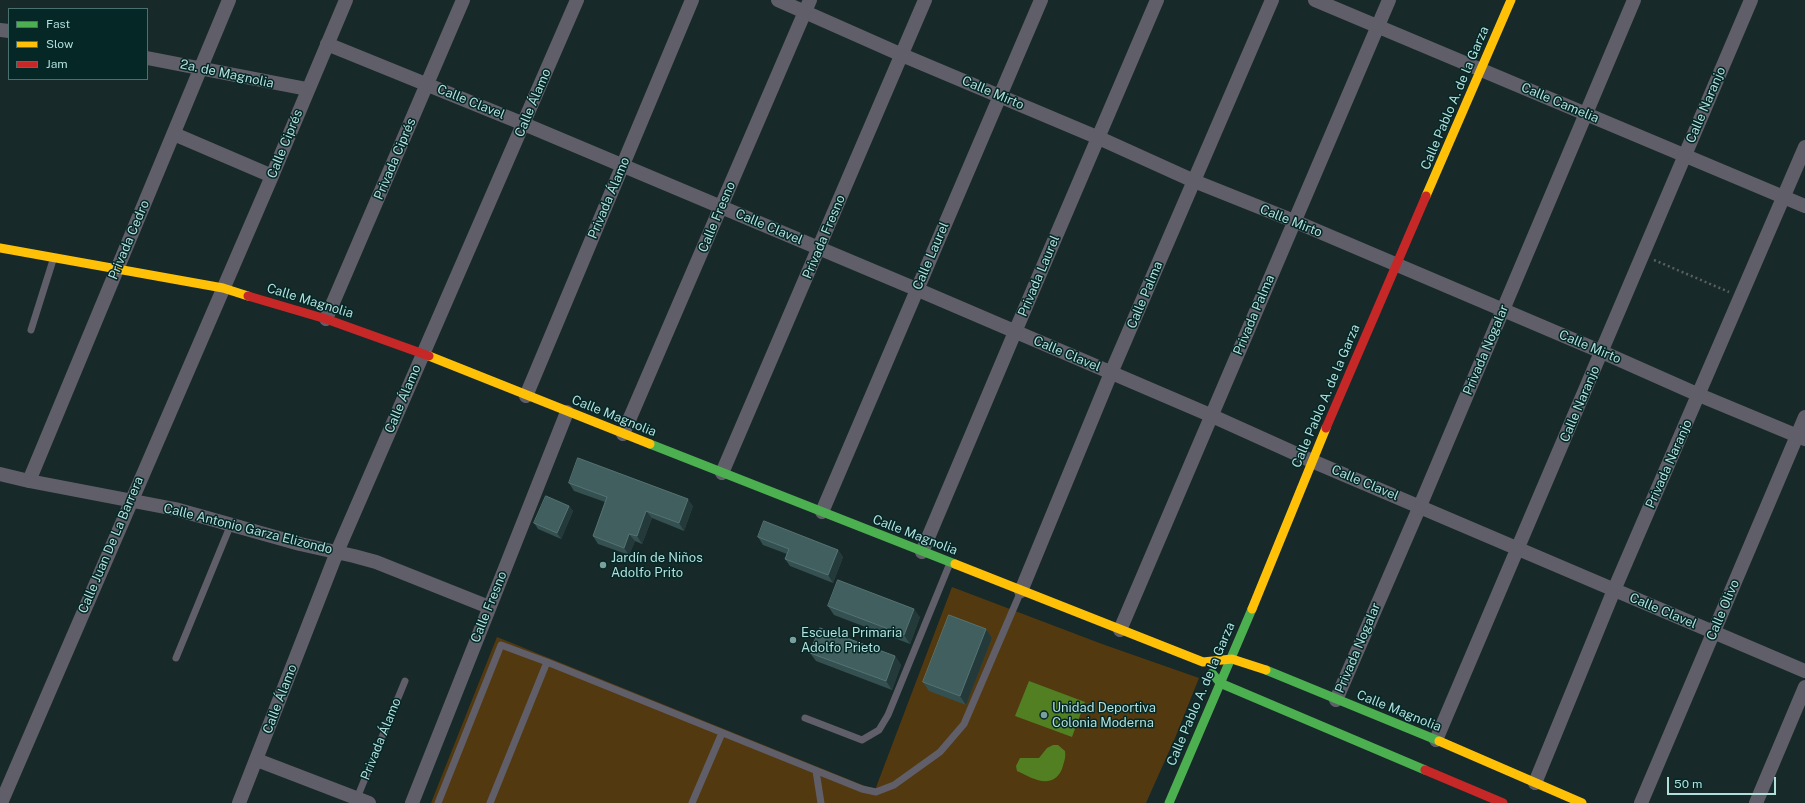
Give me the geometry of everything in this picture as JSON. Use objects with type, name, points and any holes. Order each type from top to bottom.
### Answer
[{"type":"street","name":"Privada Cedro","points":[[29,481],[229,0]]},
{"type":"street","name":"Calle Ciprés","points":[[223,288],[346,0]]},
{"type":"street","name":"Privada Ciprés","points":[[326,319],[463,0]]},
{"type":"street","name":"Calle Álamo","points":[[240,803],[337,552],[577,0]]},
{"type":"street","name":"Privada Álamo","points":[[526,396],[692,0]]},
{"type":"street","name":"Calle Mirto","points":[[778,0],[808,6],[902,55],[1099,138],[1194,181],[1294,221],[1602,352],[1699,396],[1801,437]]},
{"type":"street","name":"Privada Fresno","points":[[722,473],[925,0]]},
{"type":"street","name":"Calle Laurel","points":[[822,512],[916,289],[1041,0]]},
{"type":"street","name":"Privada Laurel","points":[[922,552],[1157,0]]},
{"type":"street","name":"Calle Palma","points":[[1021,591],[1111,373],[1272,0]]},
{"type":"street","name":"Calle Camelia","points":[[1315,0],[1805,206]]},
{"type":"street","name":"Privada Palma","points":[[1120,630],[1210,415],[1388,0]]},
{"type":"street","name":"Calle Pablo A. de la Garza","points":[[1170,803],[1220,683],[1232,659],[1312,461],[1511,0]]},
{"type":"street","name":"Privada Nogalar","points":[[1336,700],[1420,506],[1634,0]]},
{"type":"street","name":"Calle Naranjo","points":[[1436,740],[1751,0]]},
{"type":"street","name":"Calle Fresno","points":[[623,434],[808,6]]},
{"type":"street","name":"Calle Clavel","points":[[327,44],[623,165],[916,289],[1210,415],[1312,461],[1805,671]]},
{"type":"street","name":"2a. de Magnolia","points":[[148,58],[307,89]]},
{"type":"street","points":[[174,134],[272,176]]},
{"type":"street","name":"Privada Naranjo","points":[[1535,782],[1614,590],[1699,396],[1805,147]]},
{"type":"street","name":"Calle Magnolia","points":[[0,248],[223,288],[326,319],[423,354],[526,396],[1203,662],[1232,659],[1260,668],[1436,740],[1582,803]]},
{"type":"street","name":"Calle Juan De La Barrera","points":[[1,803],[223,288]]},
{"type":"street","name":"Calle Fresno","points":[[412,803],[567,412]]},
{"type":"street","name":"Calle Olivo","points":[[1641,803],[1714,632],[1801,437],[1805,417]]},
{"type":"street","name":"Calle Antonio Garza Elizondo","points":[[0,474],[130,501],[175,508],[300,544],[376,562],[489,607]]},
{"type":"street","name":"Calle Magnolia","points":[[1203,662],[1220,683],[1503,803]]},
{"type":"street","points":[[1756,803],[1805,687]]},
{"type":"street","points":[[257,760],[363,801]]},
{"type":"lane","points":[[31,330],[54,258]]},
{"type":"lane","points":[[176,658],[231,524]]},
{"type":"lane","points":[[805,718],[862,740],[879,730],[888,715],[950,563]]},
{"type":"lane","points":[[438,803],[501,645],[547,662],[816,771],[862,789],[876,792],[894,785],[940,752],[964,724],[1021,591]]},
{"type":"lane","points":[[490,803],[547,662]]},
{"type":"lane","name":"Privada Álamo","points":[[363,801],[405,681]]},
{"type":"lane","points":[[692,803],[722,733]]},
{"type":"lane","points":[[816,771],[821,803]]},
{"type":"path","points":[[1643,255],[1741,297]]},
{"type":"shaded area","name":"Unidad Deportiva Colonia Moderna","points":[[952,587],[1102,644],[1199,678],[1175,738],[1146,803],[431,803],[497,637],[875,790]]},
{"type":"shaded area","points":[[1029,681],[1085,702],[1072,737],[1015,716]]},
{"type":"shaded area","points":[[1053,745],[1058,745],[1065,751],[1065,760],[1058,776],[1053,780],[1041,781],[1017,771],[1016,766],[1020,758],[1039,758],[1047,748]]},
{"type":"building","points":[[578,458],[688,499],[679,523],[646,511],[637,536],[629,534],[624,548],[593,536],[607,497],[569,483]]},
{"type":"building","points":[[546,496],[569,506],[557,533],[534,523]]},
{"type":"building","points":[[764,521],[838,550],[828,575],[785,559],[789,549],[758,537]]},
{"type":"building","points":[[838,580],[914,609],[904,635],[828,606]]},
{"type":"building","points":[[949,615],[986,629],[960,696],[923,682]]},
{"type":"building","points":[[820,628],[895,656],[886,681],[810,653]]},
{"type":"traffic: fast","points":[[650,444],[955,564]]},
{"type":"traffic: fast","points":[[1169,803],[1252,609]]},
{"type":"traffic: fast","points":[[1266,670],[1439,741]]},
{"type":"traffic: fast","points":[[1212,673],[1220,683],[1425,770]]},
{"type":"traffic: slow","points":[[1426,196],[1511,0]]},
{"type":"traffic: slow","points":[[0,248],[223,288],[248,296]]},
{"type":"traffic: slow","points":[[429,356],[650,444]]},
{"type":"traffic: slow","points":[[1252,609],[1326,428]]},
{"type":"traffic: slow","points":[[955,564],[1203,662],[1232,659],[1266,670]]},
{"type":"traffic: slow","points":[[1439,741],[1582,803]]},
{"type":"traffic: jam","points":[[1326,428],[1426,196]]},
{"type":"traffic: jam","points":[[248,296],[326,319],[429,356]]},
{"type":"traffic: jam","points":[[1425,770],[1503,803]]},
{"type":"place","name":"Jardín de Niños Adolfo Prito","points":[[603,565]]},
{"type":"place","name":"Escuela Primaria Adolfo Prieto","points":[[793,640]]},
{"type":"place","name":"Unidad Deportiva Colonia Moderna","points":[[1044,715]]}]
